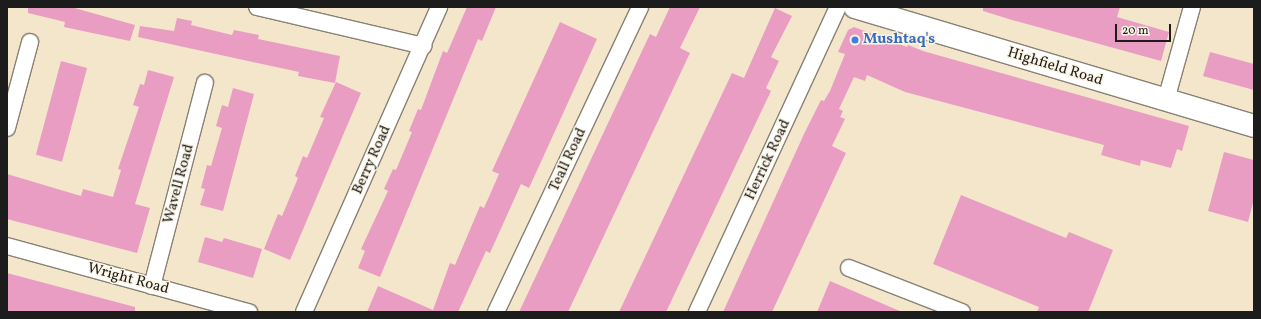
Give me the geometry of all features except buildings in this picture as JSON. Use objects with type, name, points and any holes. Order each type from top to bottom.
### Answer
[{"type":"main road","name":"Highfield Road","points":[[855,7],[1254,126]]},
{"type":"street","points":[[257,7],[423,46]]},
{"type":"street","name":"Berry Road","points":[[304,312],[439,7]]},
{"type":"street","name":"Teall Road","points":[[496,312],[640,7]]},
{"type":"street","name":"Herrick Road","points":[[697,312],[838,7]]},
{"type":"street","points":[[1166,100],[1192,7]]},
{"type":"street","points":[[7,128],[30,42]]},
{"type":"street","name":"Wavell Road","points":[[152,286],[206,83]]},
{"type":"street","name":"Wright Road","points":[[7,246],[248,312]]},
{"type":"street","points":[[849,268],[962,312]]},
{"type":"place","name":"Mushtaq's","points":[[855,40]]}]
